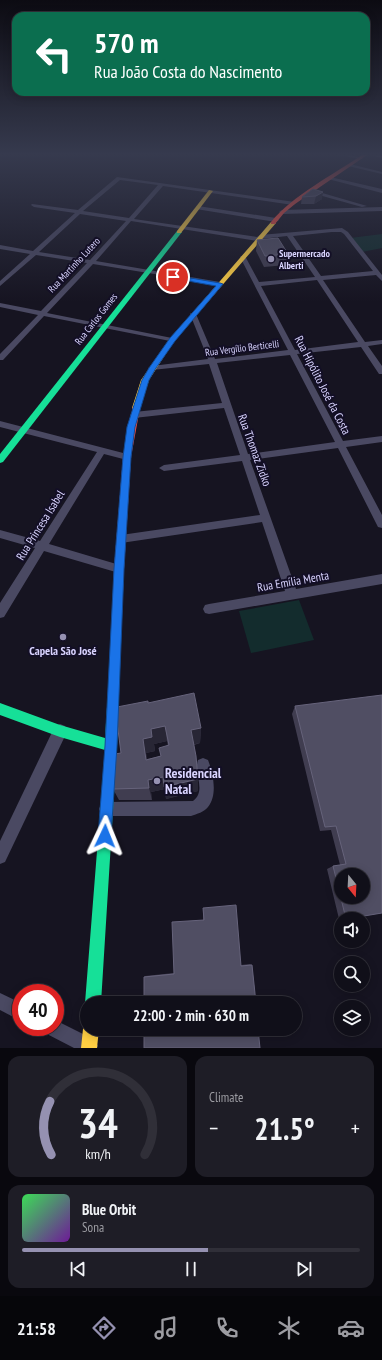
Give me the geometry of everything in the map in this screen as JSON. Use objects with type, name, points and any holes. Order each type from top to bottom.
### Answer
[{"type":"street","points":[[0,284],[89,204]]},
{"type":"street","name":"Rua Martinho Lutero","points":[[0,358],[92,262],[144,204]]},
{"type":"street","name":"Rua Carlos Gomes","points":[[0,460],[201,204]]},
{"type":"street","points":[[94,996],[111,746],[121,539],[127,457],[134,415],[145,380],[172,340],[259,238],[282,212],[292,204]]},
{"type":"street","points":[[355,204],[374,209]]},
{"type":"street","points":[[34,205],[259,238],[338,230],[346,233],[380,276]]},
{"type":"street","points":[[198,208],[276,220]]},
{"type":"street","points":[[282,212],[382,209]]},
{"type":"street","points":[[289,234],[382,372]]},
{"type":"street","points":[[0,246],[147,273],[220,284]]},
{"type":"street","name":"Rua Hipólito José da Costa","points":[[243,257],[382,524]]},
{"type":"street","points":[[257,284],[380,276]]},
{"type":"street","points":[[0,305],[172,340]]},
{"type":"street","name":"Rua Thomaz Zidko","points":[[193,314],[212,362],[292,594]]},
{"type":"street","name":"Rua Vergílio Berticelli","points":[[152,368],[382,342]]},
{"type":"street","points":[[134,415],[227,405]]},
{"type":"street","points":[[0,424],[127,457]]},
{"type":"street","points":[[164,468],[245,456],[382,439]]},
{"type":"street","name":"Rua Princesa Isabel","points":[[0,613],[102,451]]},
{"type":"street","points":[[121,539],[266,518]]},
{"type":"street","points":[[0,534],[119,569]]},
{"type":"street","name":"Rua Emília Menta","points":[[208,609],[382,578]]},
{"type":"street","points":[[0,710],[60,731],[111,746]]},
{"type":"street","points":[[0,857],[60,731]]},
{"type":"street","points":[[106,809],[191,809],[198,807],[206,798],[207,791],[203,765]]},
{"type":"street","points":[[0,1001],[12,1007]]},
{"type":"street","points":[[64,1034],[89,1047],[90,1036]]},
{"type":"green space","points":[[382,234],[382,248],[362,252],[350,238]]},
{"type":"green space","points":[[299,600],[314,640],[251,653],[239,611]]},
{"type":"building","points":[[278,238],[288,254],[265,256],[257,240]]},
{"type":"building","points":[[194,693],[201,728],[191,730],[196,756],[198,779],[164,787],[163,777],[148,780],[149,788],[113,789],[115,754],[121,753],[117,722],[117,707],[148,701],[148,703]],"holes":[[[165,726],[169,745],[159,748],[161,756],[146,760],[143,739],[152,737],[151,729]]]},
{"type":"building","points":[[382,695],[382,913],[370,915],[370,912],[344,912],[342,904],[370,904],[370,868],[334,868],[334,870],[333,866],[346,864],[336,826],[325,827],[295,706]]},
{"type":"building","points":[[236,905],[241,966],[252,965],[255,996],[144,996],[144,977],[174,974],[172,922],[204,920],[203,908]]},
{"type":"building","points":[[144,1036],[259,1036],[260,1048],[144,1048]]},
{"type":"traffic: fast","points":[[0,460],[179,232]]},
{"type":"traffic: fast","points":[[93,996],[111,746],[115,661]]},
{"type":"traffic: fast","points":[[0,709],[60,731],[111,746]]},
{"type":"traffic: slow","points":[[179,232],[201,204]]},
{"type":"traffic: slow","points":[[136,408],[145,380],[172,340],[273,223]]},
{"type":"traffic: slow","points":[[89,1048],[90,1036]]},
{"type":"traffic: jam","points":[[273,223],[282,212],[292,204]]},
{"type":"traffic: jam","points":[[115,661],[119,569],[127,457],[136,408]]},
{"type":"place","name":"Supermercado Alberti","points":[[271,259]]},
{"type":"place","name":"Capela São José","points":[[63,637]]},
{"type":"place","name":"Residencial Natal","points":[[157,781]]},
{"type":"route","points":[[105,836],[113,713],[114,648],[119,569],[127,457],[131,427],[145,380],[152,368],[193,314],[220,284],[173,277]]}]
